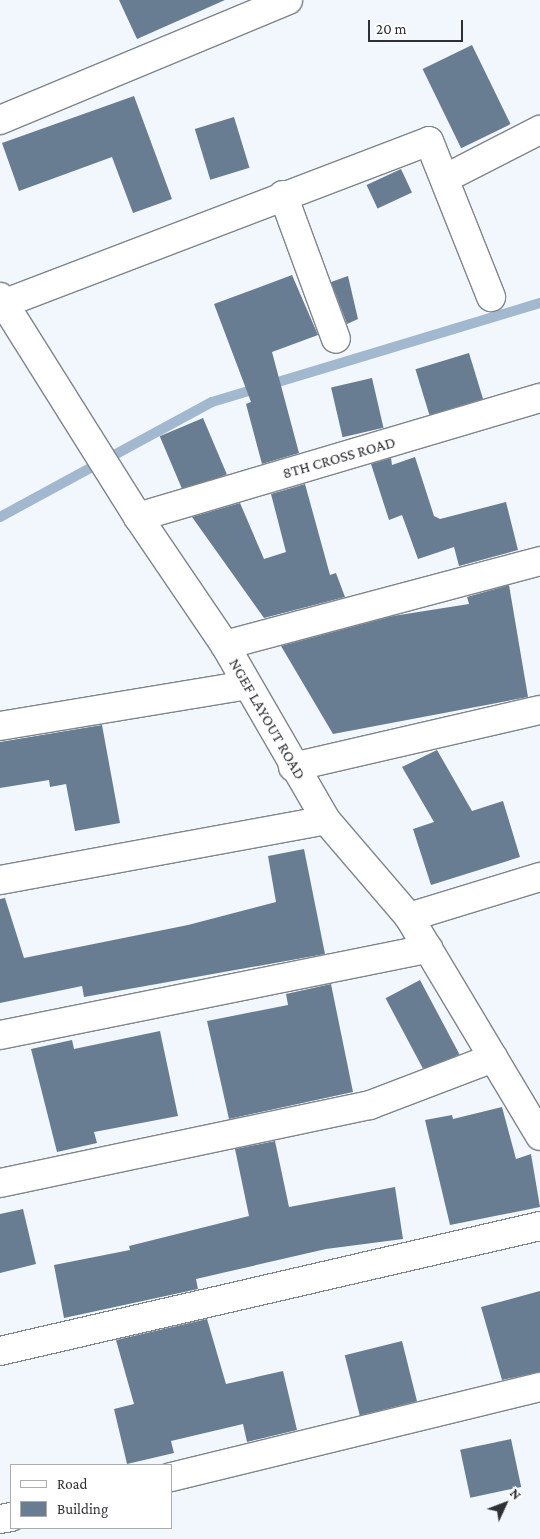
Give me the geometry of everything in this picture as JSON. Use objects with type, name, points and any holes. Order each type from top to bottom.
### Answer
[{"type":"street","points":[[0,120],[288,0]]},
{"type":"street","points":[[446,178],[540,130]]},
{"type":"street","points":[[1,302],[429,141],[446,178],[491,297]]},
{"type":"street","points":[[283,196],[336,339]]},
{"type":"street","name":"NGEF LAYOUT ROAD","points":[[1,302],[138,517],[225,645],[293,767],[326,820],[409,917],[540,1136]]},
{"type":"street","name":"8TH CROSS ROAD","points":[[138,517],[540,398]]},
{"type":"street","points":[[225,645],[540,561]]},
{"type":"street","points":[[0,726],[247,685]]},
{"type":"street","points":[[293,767],[540,710]]},
{"type":"street","points":[[0,880],[326,820]]},
{"type":"street","points":[[409,917],[540,877]]},
{"type":"street","points":[[0,1035],[428,949]]},
{"type":"street","points":[[0,1183],[370,1105],[493,1058]]},
{"type":"street","points":[[0,1351],[540,1226]]},
{"type":"street","points":[[172,1478],[540,1387]]},
{"type":"building","points":[[119,0],[225,0],[137,39]]},
{"type":"building","points":[[472,45],[511,124],[461,148],[423,69]]},
{"type":"building","points":[[134,96],[172,199],[133,213],[112,157],[19,191],[2,143]]},
{"type":"building","points":[[234,117],[249,168],[210,180],[195,129]]},
{"type":"building","points":[[401,169],[412,193],[378,209],[367,185]]},
{"type":"building","points":[[292,275],[318,335],[272,352],[299,453],[262,464],[246,404],[251,402],[214,304]]},
{"type":"building","points":[[348,276],[358,319],[347,324],[331,282]]},
{"type":"building","points":[[469,353],[483,399],[429,415],[415,369]]},
{"type":"building","points":[[372,378],[383,428],[343,437],[331,387]]},
{"type":"building","points":[[203,418],[227,474],[184,493],[160,436]]},
{"type":"building","points":[[415,457],[434,516],[440,519],[506,502],[518,550],[459,566],[454,547],[418,559],[402,515],[389,520],[371,464],[391,458],[392,465]]},
{"type":"building","points":[[305,484],[330,575],[336,573],[345,597],[264,618],[192,517],[240,503],[264,559],[286,552],[271,494]]},
{"type":"building","points":[[509,585],[528,697],[333,734],[281,646],[393,616],[469,604],[467,597]]},
{"type":"building","points":[[102,725],[120,823],[75,831],[66,784],[50,787],[49,780],[0,788],[0,742]]},
{"type":"building","points":[[437,750],[472,811],[503,801],[520,857],[431,885],[413,829],[434,822],[402,767]]},
{"type":"building","points":[[304,849],[325,954],[84,997],[82,986],[0,1003],[0,899],[5,898],[24,958],[188,925],[276,902],[268,856]]},
{"type":"building","points":[[420,980],[459,1054],[425,1072],[386,998]]},
{"type":"building","points":[[331,984],[353,1092],[229,1119],[207,1021],[288,1005],[286,994]]},
{"type":"building","points":[[160,1031],[178,1116],[94,1132],[97,1143],[57,1152],[31,1049],[72,1040],[74,1049]]},
{"type":"building","points":[[502,1107],[516,1159],[531,1154],[540,1207],[450,1225],[425,1120],[452,1115],[453,1119]]},
{"type":"building","points":[[275,1141],[289,1207],[395,1187],[403,1239],[326,1249],[196,1279],[198,1289],[64,1318],[54,1265],[130,1250],[129,1246],[249,1216],[235,1149]]},
{"type":"building","points":[[23,1209],[36,1264],[0,1273],[0,1214]]},
{"type":"building","points":[[540,1291],[540,1372],[502,1380],[481,1307]]},
{"type":"building","points":[[207,1319],[226,1384],[283,1371],[297,1430],[247,1442],[243,1424],[171,1441],[174,1453],[127,1464],[114,1409],[134,1404],[116,1340]]},
{"type":"building","points":[[402,1341],[417,1401],[360,1415],[345,1355]]},
{"type":"building","points":[[511,1439],[521,1487],[470,1498],[460,1450]]},
{"type":"waterway","points":[[0,517],[212,402],[540,303]]}]
